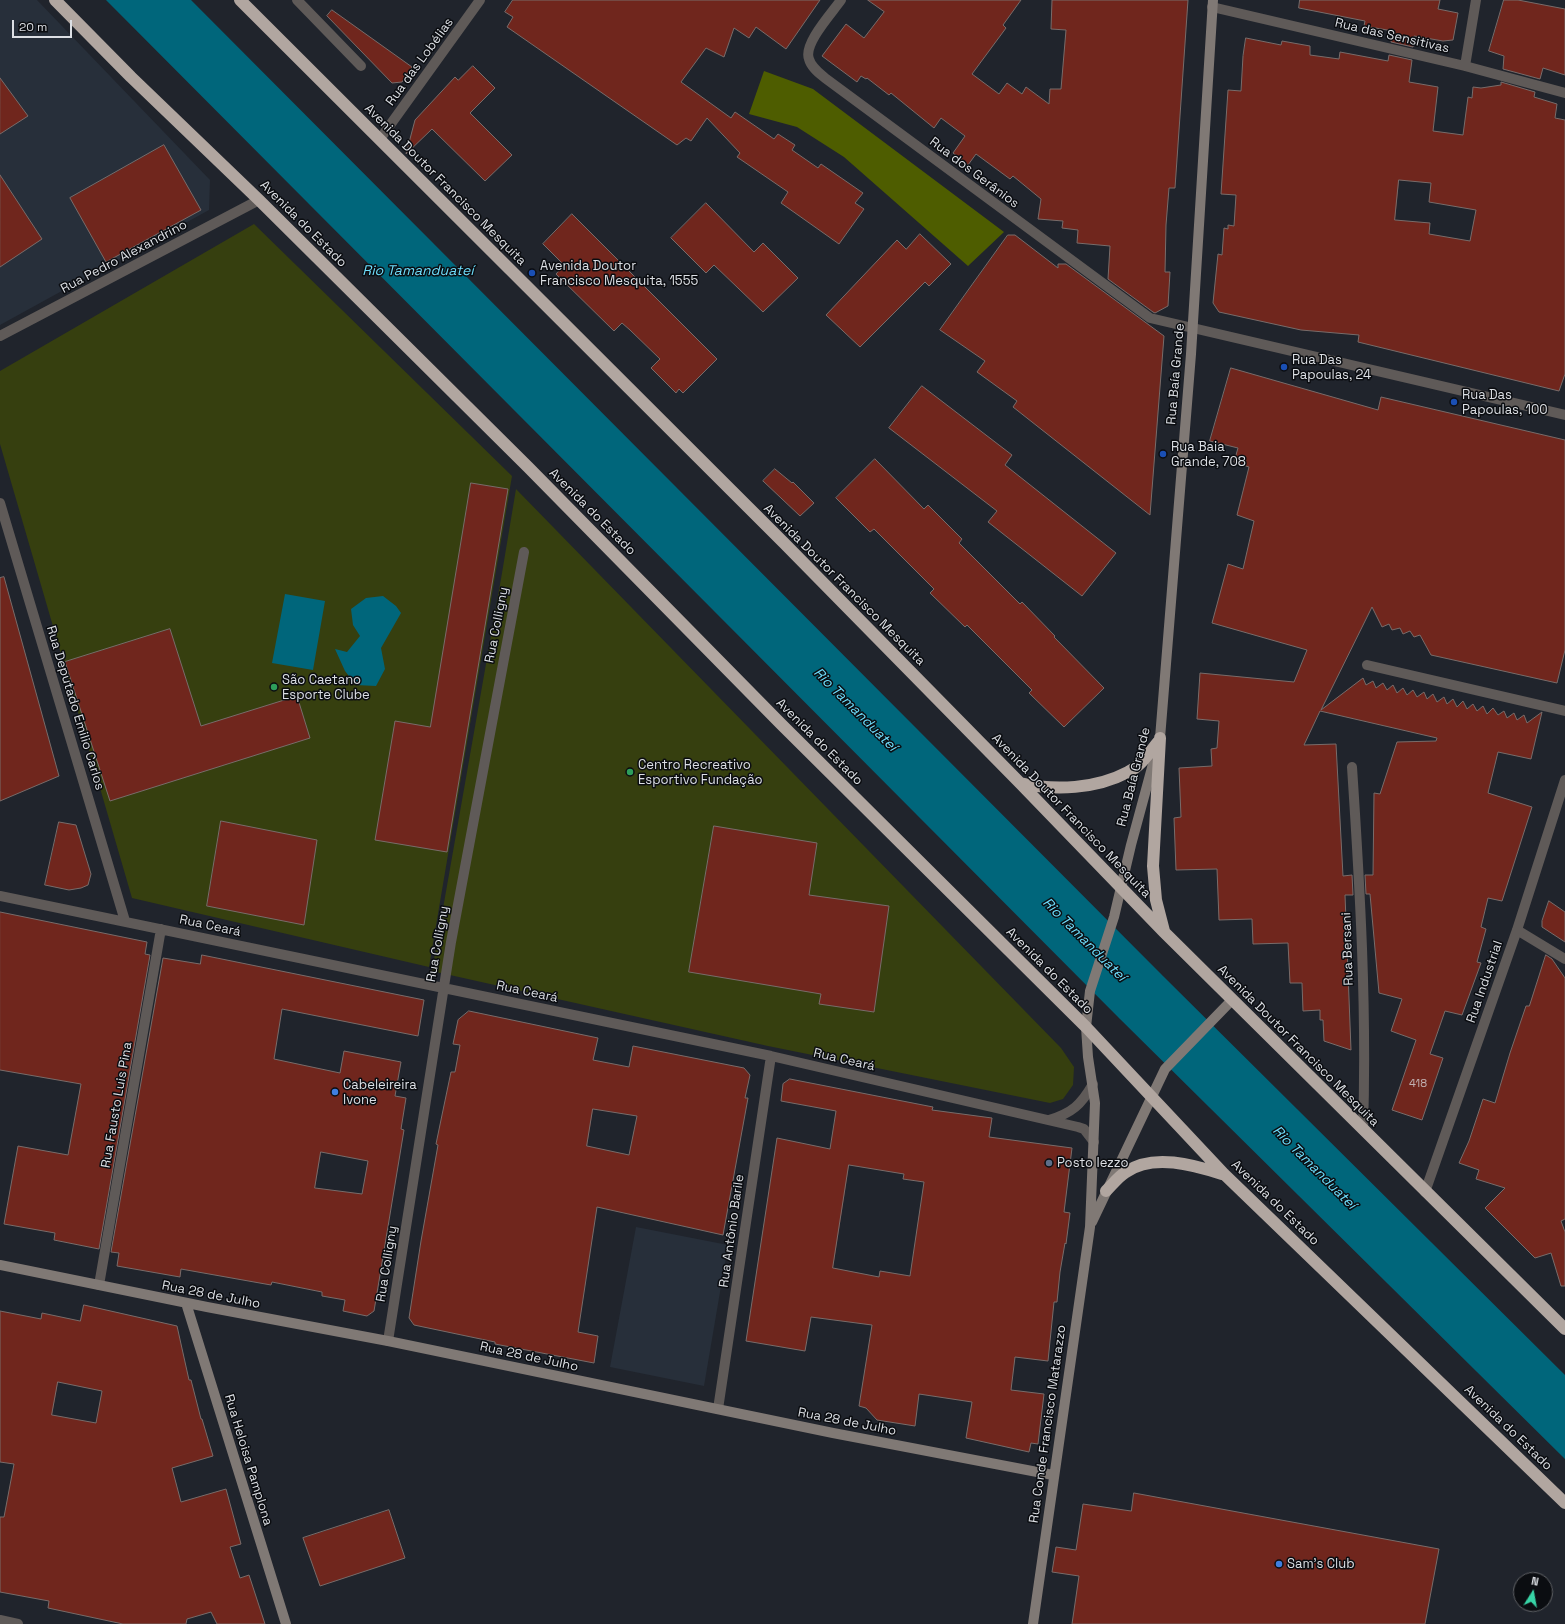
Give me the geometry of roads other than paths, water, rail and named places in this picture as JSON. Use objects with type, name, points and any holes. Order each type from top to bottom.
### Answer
[{"type":"highway","name":"Avenida do Estado","points":[[55,0],[131,78],[259,200],[528,466],[781,724],[1086,1027],[1151,1098],[1224,1174],[1565,1503]]},
{"type":"highway","name":"Avenida Doutor Francisco Mesquita","points":[[240,0],[1020,783],[1164,932],[1565,1329]]},
{"type":"highway","points":[[1020,783],[1051,788],[1094,784],[1129,772],[1143,761],[1159,740]]},
{"type":"highway","points":[[1159,740],[1153,866],[1156,900],[1164,932]]},
{"type":"highway","points":[[1106,1191],[1126,1172],[1142,1164],[1156,1162],[1190,1165],[1224,1174]]},
{"type":"main road","name":"Rua Baía Grande","points":[[1121,888],[1159,740],[1193,329],[1212,4]]},
{"type":"main road","name":"Rua Conde Francisco Matarazzo","points":[[1033,1624],[1090,1227],[1094,1142],[1093,1084],[1088,1056],[1086,1027],[1090,991],[1114,917],[1121,888]]},
{"type":"main road","name":"Rua Conde Francisco Matarazzo","points":[[1090,1227],[1165,1069],[1232,1000]]},
{"type":"main road","name":"Rua 28 de Julho","points":[[0,1264],[206,1307],[388,1341],[833,1433],[1054,1475]]},
{"type":"main road","name":"Rua Heloisa Pamplona","points":[[186,1303],[286,1624]]},
{"type":"street","points":[[297,0],[361,66]]},
{"type":"street","name":"Rua das Lobélias","points":[[380,139],[480,0]]},
{"type":"street","name":"Rua dos Gerânios","points":[[841,0],[810,44],[807,54],[813,67],[825,78],[1150,318],[1565,415]]},
{"type":"street","points":[[1465,66],[1476,0]]},
{"type":"street","name":"Rua das Sensitivas","points":[[1212,4],[1465,66],[1565,93]]},
{"type":"street","name":"Rua Pedro Alexandrino","points":[[0,336],[259,200]]},
{"type":"street","name":"Rua Deputado Emilio Carlos","points":[[0,503],[125,921]]},
{"type":"street","name":"Rua Colligny","points":[[388,1341],[444,988],[524,552]]},
{"type":"street","points":[[1367,664],[1565,711]]},
{"type":"street","name":"Rua Bersani","points":[[1352,767],[1358,869],[1365,1057],[1363,1130]]},
{"type":"street","name":"Rua Industrial","points":[[1425,1192],[1517,930],[1565,780]]},
{"type":"street","name":"Rua Ceará","points":[[0,896],[771,1056],[1084,1129],[1094,1142]]},
{"type":"street","name":"Rua Fausto Luis Pina","points":[[99,1285],[161,929]]},
{"type":"street","points":[[1517,930],[1565,959]]},
{"type":"street","name":"Rua Antônio Barile","points":[[718,1409],[771,1056]]},
{"type":"street","points":[[1047,1120],[1061,1116],[1073,1110],[1082,1102],[1093,1084]]},
{"type":"street","points":[[0,1620],[18,1624]]},
{"type":"water","name":"Rio Tamanduateí","points":[[106,0],[191,0],[1163,976],[1565,1375],[1565,1459],[1120,1019]]},
{"type":"water","points":[[285,594],[325,601],[313,670],[272,663]]},
{"type":"water","points":[[383,596],[396,606],[401,613],[381,648],[385,669],[376,686],[356,685],[345,671],[335,649],[347,652],[360,636],[353,625],[351,609],[366,598]]},
{"type":"place","name":"Avenida Doutor Francisco Mesquita, 1555","points":[[532,273]]},
{"type":"place","name":"Rua Das Papoulas, 24","points":[[1284,367]]},
{"type":"place","name":"Rua Das Papoulas, 100","points":[[1454,402]]},
{"type":"place","name":"Rua Baia Grande, 708","points":[[1163,454]]},
{"type":"place","name":"São Caetano Esporte Clube","points":[[274,687]]},
{"type":"place","name":"Centro Recreativo Esportivo Fundação","points":[[630,772]]},
{"type":"place","name":"Cabeleireira Ivone","points":[[335,1092]]},
{"type":"place","name":"Posto Iezzo","points":[[1049,1163]]},
{"type":"place","name":"Sam's Club","points":[[1279,1564]]}]
